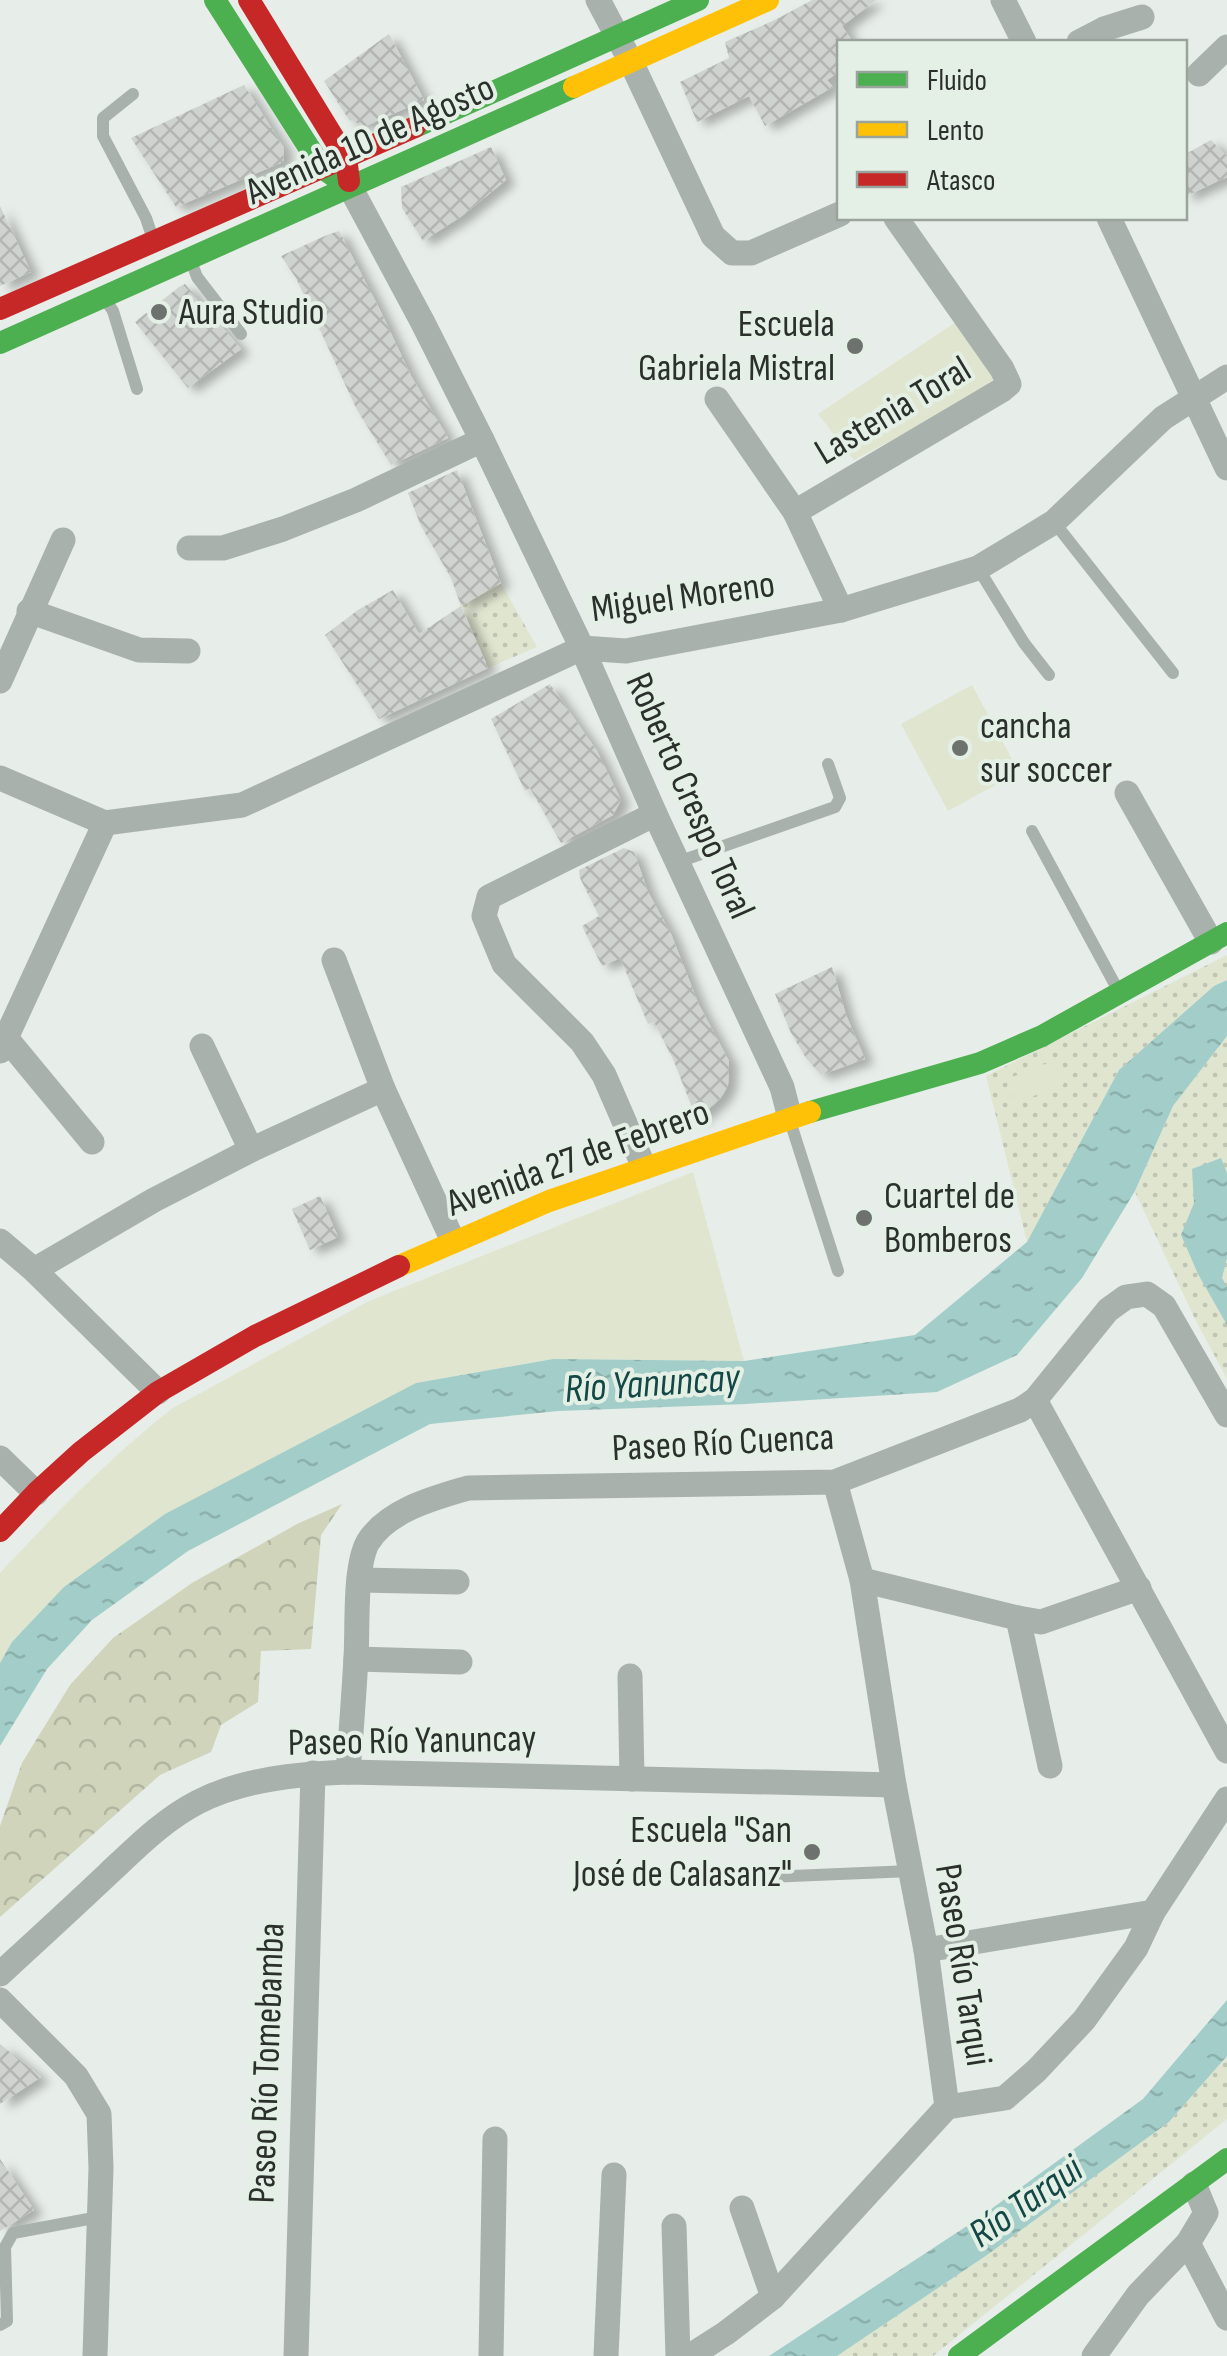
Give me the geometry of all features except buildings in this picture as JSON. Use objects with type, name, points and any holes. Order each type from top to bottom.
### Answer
[{"type":"main road","name":"Roberto Crespo Toral","points":[[214,0],[322,168],[350,187]]},
{"type":"main road","name":"Roberto Crespo Toral","points":[[248,0],[346,158],[350,187]]},
{"type":"main road","name":"Avenida 10 de Agosto","points":[[0,309],[698,0]]},
{"type":"main road","name":"Avenida 10 de Agosto","points":[[0,344],[768,0]]},
{"type":"main road","name":"Avenida 27 de Febrero","points":[[0,1531],[109,1428],[158,1392],[334,1296],[453,1241],[644,1167],[790,1118],[980,1062],[1042,1036],[1219,937]]},
{"type":"main road","points":[[958,2356],[1227,2159]]},
{"type":"street","points":[[598,0],[714,236],[732,253],[752,252],[837,215]]},
{"type":"street","points":[[1003,0],[1023,40]]},
{"type":"street","points":[[1083,40],[1142,17]]},
{"type":"street","points":[[1199,74],[1227,47]]},
{"type":"street","name":"Roberto Crespo Toral","points":[[350,187],[482,440],[582,648],[782,1087],[790,1118]]},
{"type":"street","name":"Lastenia Toral","points":[[795,512],[1008,384],[1002,369],[897,220]]},
{"type":"street","points":[[1111,220],[1227,468]]},
{"type":"street","name":"Miguel Moreno","points":[[104,823],[242,805],[582,648],[626,651],[841,610],[978,568],[1054,522],[1163,418],[1227,376]]},
{"type":"street","points":[[717,399],[795,512],[841,610]]},
{"type":"street","points":[[190,548],[224,548],[283,529],[356,500],[482,440]]},
{"type":"street","points":[[0,681],[63,540]]},
{"type":"street","points":[[29,612],[139,650],[188,651]]},
{"type":"street","points":[[0,778],[104,823],[2,1041],[92,1142]]},
{"type":"street","points":[[1126,793],[1219,937]]},
{"type":"street","points":[[644,1167],[604,1075],[582,1042],[504,964],[484,916],[489,896],[656,814]]},
{"type":"street","points":[[334,960],[384,1089],[453,1241]]},
{"type":"street","points":[[202,1046],[251,1150]]},
{"type":"street","points":[[34,1270],[154,1200],[384,1089]]},
{"type":"street","points":[[0,1241],[158,1392]]},
{"type":"street","name":"Paseo Río Cuenca","points":[[360,1580],[360,1564],[368,1542],[388,1522],[429,1500],[468,1488],[835,1482],[1020,1410],[1035,1400],[1108,1310],[1126,1296],[1147,1294],[1164,1306],[1227,1415]]},
{"type":"street","points":[[1035,1400],[1227,1750]]},
{"type":"street","points":[[0,1458],[36,1493]]},
{"type":"street","name":"Paseo Río Tarqui","points":[[690,2356],[773,2297],[946,2107],[926,1950],[894,1785],[862,1580],[835,1482]]},
{"type":"street","points":[[348,1772],[360,1580],[457,1582]]},
{"type":"street","points":[[862,1580],[1041,1622],[1139,1588]]},
{"type":"street","points":[[1018,1618],[1050,1766]]},
{"type":"street","points":[[356,1659],[460,1662]]},
{"type":"street","points":[[630,1676],[632,1779]]},
{"type":"street","name":"Paseo Río Yanuncay","points":[[0,1974],[165,1821],[234,1788],[313,1773],[348,1772],[894,1785]]},
{"type":"street","name":"Paseo Río Tomebamba","points":[[296,2356],[313,1773]]},
{"type":"street","points":[[946,2107],[1005,2098],[1037,2070],[1095,2006],[1136,1948],[1153,1912],[1227,1798]]},
{"type":"street","points":[[926,1950],[1153,1912]]},
{"type":"street","points":[[0,2000],[76,2076],[99,2114],[95,2356]]},
{"type":"street","points":[[491,2356],[495,2139]]},
{"type":"street","points":[[606,2356],[614,2175]]},
{"type":"street","points":[[1094,2356],[1138,2295],[1188,2243],[1206,2212],[1194,2184]]},
{"type":"street","points":[[742,2208],[773,2297]]},
{"type":"street","points":[[674,2226],[678,2356]]},
{"type":"street","points":[[1188,2243],[1227,2318]]},
{"type":"lane","points":[[133,94],[102,118],[103,136],[154,241]]},
{"type":"lane","points":[[190,258],[197,277],[242,334]]},
{"type":"lane","points":[[104,297],[114,310],[137,388]]},
{"type":"lane","points":[[1054,522],[1172,673]]},
{"type":"lane","points":[[978,568],[1024,643],[1049,675]]},
{"type":"lane","points":[[678,862],[835,808],[840,798],[828,764]]},
{"type":"lane","points":[[1032,831],[1120,994]]},
{"type":"lane","points":[[790,1118],[838,1271]]},
{"type":"lane","points":[[744,1878],[910,1870]]},
{"type":"lane","points":[[0,2325],[7,2321],[5,2247],[13,2233],[99,2217]]},
{"type":"green space","points":[[962,318],[997,384],[854,460],[818,414]]},
{"type":"green space","points":[[501,583],[537,647],[488,668],[461,606]]},
{"type":"green space","name":"cancha sur soccer","points":[[972,685],[1019,772],[948,811],[901,724]]},
{"type":"green space","points":[[1227,955],[1227,980],[1119,1070],[1027,1242],[986,1076]]},
{"type":"green space","points":[[1227,1036],[1227,1379],[1135,1192],[1173,1106]]},
{"type":"green space","points":[[1055,1060],[1064,1084],[1016,1103],[1007,1079]]},
{"type":"green space","points":[[693,1172],[744,1361],[553,1359],[416,1383],[0,1663],[0,1573],[83,1487],[173,1408],[369,1301]]},
{"type":"green space","points":[[342,1504],[321,1535],[311,1649],[261,1651],[258,1702],[221,1725],[211,1752],[160,1775],[0,1917],[0,1826],[22,1763],[70,1685],[113,1638],[192,1583],[297,1524]]},
{"type":"green space","points":[[1227,2056],[1227,2119],[933,2356],[837,2356],[987,2255],[1169,2122]]},
{"type":"water","name":"Río Yanuncay","points":[[1227,980],[1227,1036],[1173,1106],[1135,1191],[1082,1278],[1017,1355],[937,1392],[558,1411],[430,1424],[188,1551],[92,1620],[47,1669],[0,1746],[0,1663],[12,1642],[64,1587],[165,1514],[416,1383],[553,1359],[744,1361],[915,1335],[1027,1242],[1119,1070],[1214,986]]},
{"type":"water","points":[[1221,1158],[1227,1173],[1227,1258],[1222,1278],[1227,1287],[1227,1325],[1181,1235],[1194,1203],[1192,1169]]},
{"type":"water","name":"Río Tarqui","points":[[1227,2000],[1227,2056],[1169,2122],[987,2255],[837,2356],[769,2356],[976,2220],[1143,2099]]},
{"type":"traffic: fast","points":[[215,0],[322,168],[338,179]]},
{"type":"traffic: fast","points":[[415,127],[698,0]]},
{"type":"traffic: fast","points":[[0,343],[574,87]]},
{"type":"traffic: fast","points":[[810,1112],[980,1063],[1042,1036],[1227,933]]},
{"type":"traffic: fast","points":[[959,2356],[1227,2159]]},
{"type":"traffic: slow","points":[[574,87],[768,0]]},
{"type":"traffic: slow","points":[[399,1266],[549,1201],[810,1112]]},
{"type":"traffic: jam","points":[[249,0],[346,158],[349,181]]},
{"type":"traffic: jam","points":[[0,309],[415,127]]},
{"type":"traffic: jam","points":[[0,1531],[81,1452],[158,1392],[255,1336],[399,1266]]},
{"type":"place","name":"Aura Studio","points":[[159,312]]},
{"type":"place","name":"Escuela Gabriela Mistral","points":[[855,346]]},
{"type":"place","name":"cancha sur soccer","points":[[960,748]]},
{"type":"place","name":"Cuartel de Bomberos","points":[[864,1218]]},
{"type":"place","name":"Escuela \"San José de Calasanz\"","points":[[812,1852]]}]
